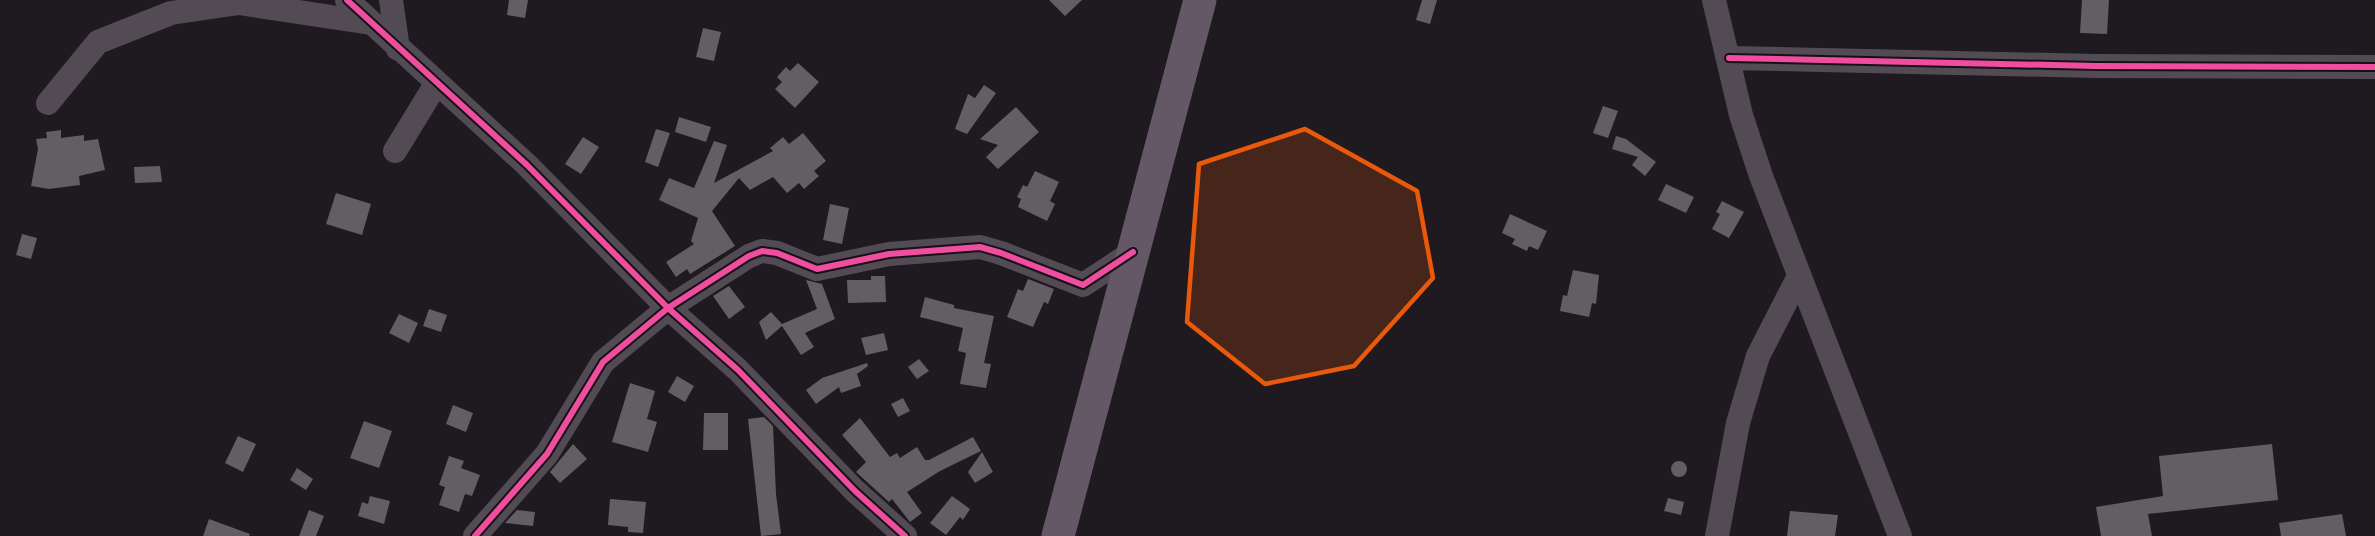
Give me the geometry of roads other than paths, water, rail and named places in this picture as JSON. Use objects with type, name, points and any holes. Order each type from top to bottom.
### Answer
[{"type":"highway","points":[[1058,536],[1200,0]]},
{"type":"street","points":[[347,0],[527,165],[668,308],[738,370],[855,491],[905,536]]},
{"type":"street","points":[[391,0],[398,49]]},
{"type":"street","points":[[1714,0],[1741,115],[1798,278],[1900,536]]},
{"type":"street","points":[[48,103],[98,42],[171,13],[239,3],[371,23]]},
{"type":"street","points":[[1729,58],[2085,66],[2375,67]]},
{"type":"street","points":[[395,151],[436,84]]},
{"type":"street","points":[[475,536],[547,454],[603,362],[668,308],[749,256],[762,251],[777,254],[817,269],[889,254],[980,247],[1083,285],[1133,252]]},
{"type":"street","points":[[1717,536],[1738,423],[1758,356],[1798,278]]}]
